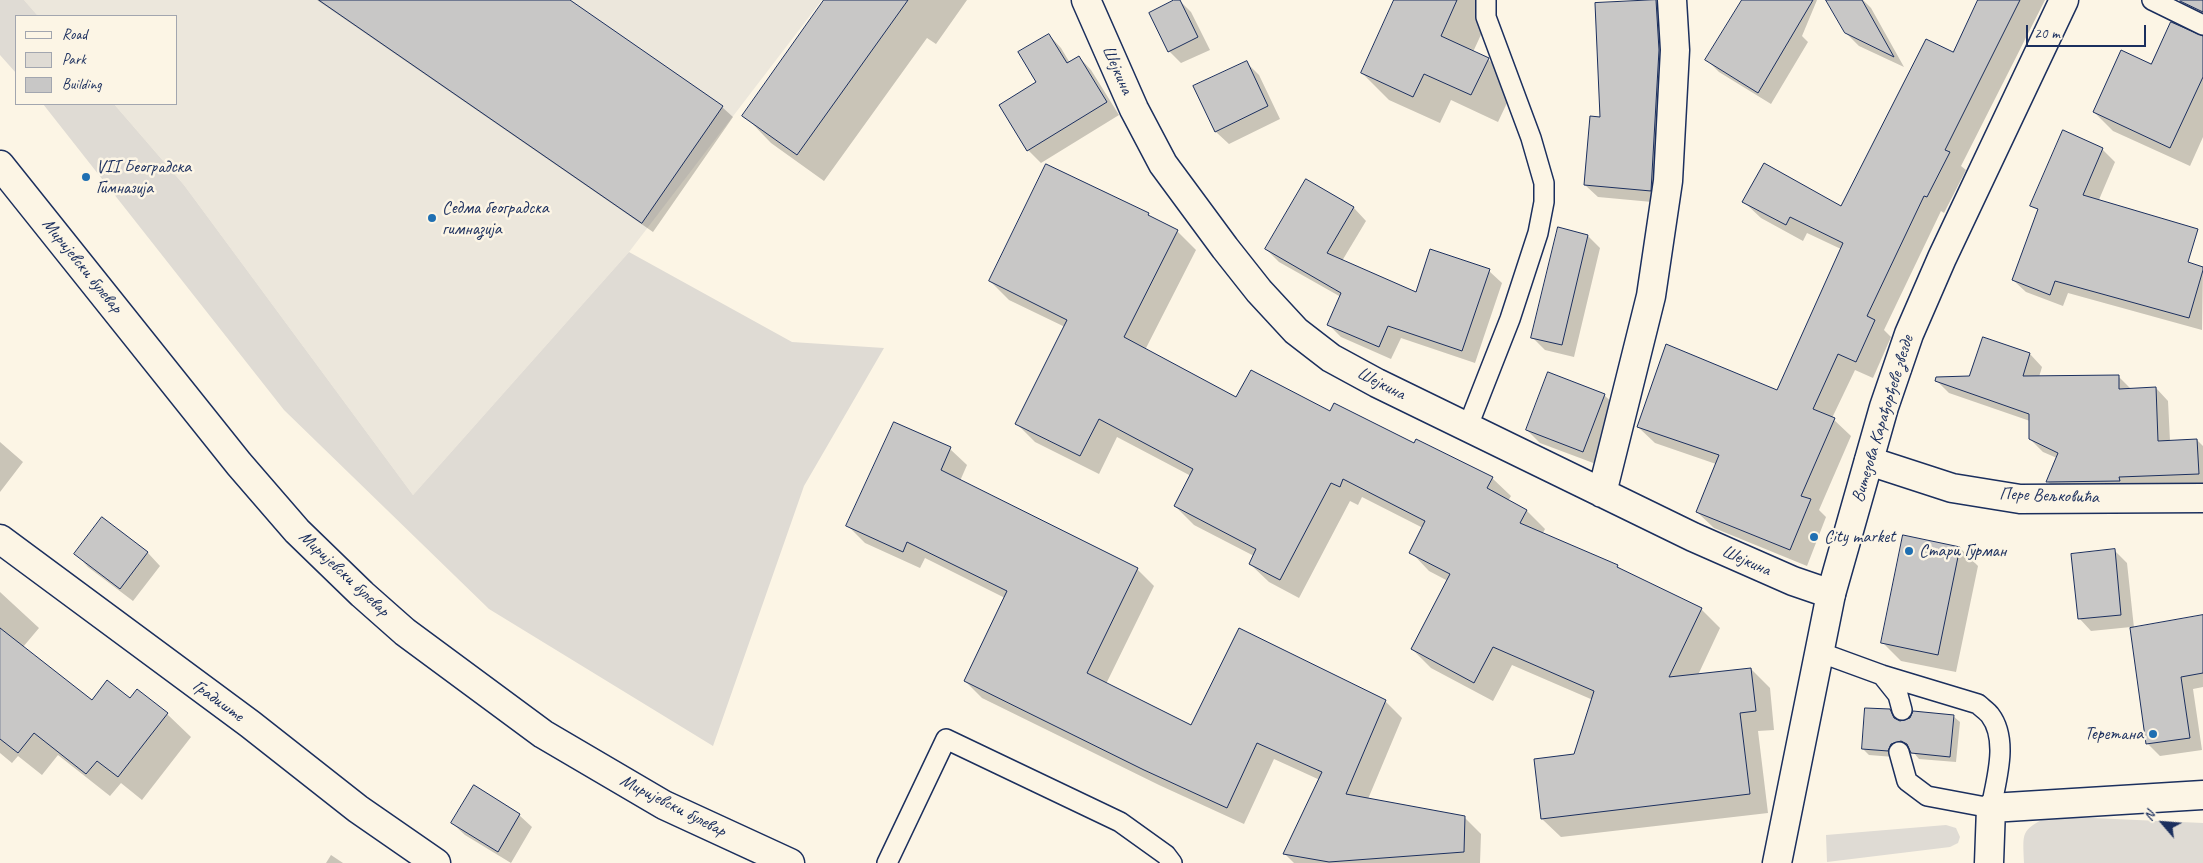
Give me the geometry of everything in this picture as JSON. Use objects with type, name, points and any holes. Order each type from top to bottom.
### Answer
[{"type":"street","name":"Шејкина","points":[[1086,0],[1134,109],[1162,164],[1259,290],[1296,331],[1331,358],[1376,384],[1468,426],[1720,549],[1793,581],[1831,594]]},
{"type":"street","points":[[1602,493],[1651,296],[1668,181],[1675,50],[1672,0]]},
{"type":"street","name":"Витезова Карађорђеве звезде","points":[[1777,863],[1831,594],[1884,407],[1909,334],[1942,258],[2064,0]]},
{"type":"street","name":"Миријевски булевар","points":[[0,165],[239,464],[297,531],[369,600],[442,660],[543,734],[664,805],[790,863]]},
{"type":"street","name":"Пере Вељковића","points":[[1869,461],[1952,488],[2020,499],[2203,498]]},
{"type":"street","name":"Градиште","points":[[0,539],[250,724],[358,809],[436,863]]},
{"type":"street","points":[[1989,863],[1991,808],[2203,795]]},
{"type":"lane","points":[[1468,426],[1510,319],[1538,233],[1544,202],[1544,183],[1532,138],[1486,17],[1486,0]]},
{"type":"lane","points":[[2152,0],[2203,25]]},
{"type":"lane","points":[[1819,652],[1882,675],[1978,704],[1990,715],[1998,731],[1999,762],[1991,808],[1927,796],[1907,781],[1899,752]]},
{"type":"lane","points":[[1882,675],[1898,695],[1902,710]]},
{"type":"lane","points":[[887,863],[946,739],[1120,822],[1166,855],[1172,863]]},
{"type":"shaded area","name":"Седма београдска гимназија","points":[[24,0],[822,0],[629,252],[413,495],[184,185],[115,105],[178,105],[178,15],[37,15]]},
{"type":"green space","points":[[0,0],[24,0],[37,15],[15,15],[15,72],[0,55]]},
{"type":"green space","points":[[44,105],[115,105],[184,185],[413,495],[629,252],[792,342],[884,348],[804,486],[713,746],[489,609],[284,410]]},
{"type":"green space","points":[[2049,816],[2203,823],[2203,863],[2024,863],[2023,845],[2025,834],[2033,825]]},
{"type":"green space","points":[[1946,825],[1956,828],[1960,837],[1958,843],[1950,847],[1827,862],[1826,835]]},
{"type":"building","points":[[319,0],[570,0],[723,106],[642,223]]},
{"type":"building","points":[[824,0],[908,0],[797,155],[742,116]]},
{"type":"building","points":[[1174,0],[1180,0],[1198,37],[1168,52],[1149,13]]},
{"type":"building","points":[[1394,0],[1457,0],[1441,36],[1489,58],[1471,95],[1424,74],[1413,97],[1361,73]]},
{"type":"building","points":[[1656,0],[1659,50],[1651,191],[1584,185],[1590,116],[1600,117],[1595,3]]},
{"type":"building","points":[[1742,0],[1813,0],[1758,93],[1705,60]]},
{"type":"building","points":[[1826,0],[1862,0],[1894,57],[1845,33]]},
{"type":"building","points":[[1978,0],[2020,0],[1945,150],[1950,152],[1927,197],[1924,196],[1867,316],[1875,320],[1856,362],[1838,354],[1813,409],[1835,418],[1801,496],[1811,499],[1790,550],[1696,512],[1719,455],[1637,427],[1666,344],[1777,390],[1843,243],[1790,217],[1786,225],[1742,202],[1764,163],[1841,206],[1926,39],[1953,52]]},
{"type":"building","points":[[2203,0],[2203,12],[2180,1]]},
{"type":"building","points":[[2171,22],[2203,36],[2203,77],[2170,148],[2093,112],[2121,50],[2151,64]]},
{"type":"building","points":[[1049,34],[1067,63],[1079,56],[1107,102],[1027,151],[999,105],[1036,82],[1018,52]]},
{"type":"building","points":[[1247,61],[1268,106],[1215,132],[1193,86]]},
{"type":"building","points":[[2063,130],[2103,148],[2083,195],[2198,229],[2188,262],[2203,267],[2203,270],[2189,318],[2055,281],[2050,295],[2012,280],[2038,209],[2030,206]]},
{"type":"building","points":[[1046,164],[1149,213],[1148,215],[1178,230],[1124,337],[1236,397],[1251,370],[1330,411],[1334,403],[1414,443],[1416,439],[1493,477],[1487,488],[1527,510],[1520,523],[1618,565],[1617,567],[1702,608],[1669,677],[1751,668],[1756,711],[1740,713],[1750,794],[1541,819],[1534,759],[1574,754],[1594,691],[1493,647],[1474,683],[1411,649],[1450,574],[1409,553],[1425,521],[1343,479],[1340,487],[1331,483],[1280,580],[1249,564],[1256,549],[1174,506],[1193,469],[1099,419],[1080,456],[1015,424],[1067,320],[989,281]]},
{"type":"building","points":[[1306,179],[1354,207],[1327,253],[1416,292],[1430,249],[1490,269],[1462,351],[1388,326],[1379,347],[1327,325],[1341,293],[1265,249]]},
{"type":"building","points":[[1558,227],[1588,235],[1562,345],[1531,338]]},
{"type":"building","points":[[1983,337],[2030,353],[2023,376],[2119,375],[2119,389],[2156,387],[2158,441],[2197,439],[2199,474],[2119,477],[2120,481],[2046,482],[2058,453],[2029,439],[2029,414],[1935,381],[1936,377],[1969,376]]},
{"type":"building","points":[[1548,372],[1605,394],[1583,452],[1526,430]]},
{"type":"building","points":[[894,422],[951,447],[941,470],[1138,568],[1087,673],[1191,725],[1239,628],[1386,700],[1346,794],[1465,816],[1464,852],[1329,862],[1283,854],[1322,772],[1257,743],[1227,808],[1144,770],[964,681],[1007,591],[907,542],[903,552],[846,526]]},
{"type":"building","points":[[102,517],[148,552],[120,589],[74,554]]},
{"type":"building","points":[[1903,535],[1960,547],[1938,655],[1881,643]]},
{"type":"building","points":[[2115,549],[2121,615],[2078,619],[2071,554]]},
{"type":"building","points":[[2203,615],[2203,673],[2181,677],[2190,738],[2146,744],[2130,628]]},
{"type":"building","points":[[0,628],[92,700],[107,680],[130,698],[137,689],[168,713],[118,777],[97,761],[86,774],[34,733],[18,753],[0,739]]},
{"type":"building","points":[[1865,708],[1890,709],[1894,718],[1900,721],[1910,718],[1913,711],[1954,715],[1950,757],[1911,753],[1907,744],[1901,741],[1891,744],[1888,751],[1862,749]]},
{"type":"building","points":[[474,785],[520,814],[498,852],[451,823]]},
{"type":"place","name":"VII Београдска Гимназија","points":[[86,177]]},
{"type":"place","name":"Седма београдска гимназија","points":[[432,218]]},
{"type":"place","name":"City market","points":[[1814,537]]},
{"type":"place","name":"Стари Гурман","points":[[1909,551]]},
{"type":"place","name":"Теретана","points":[[2153,734]]}]
